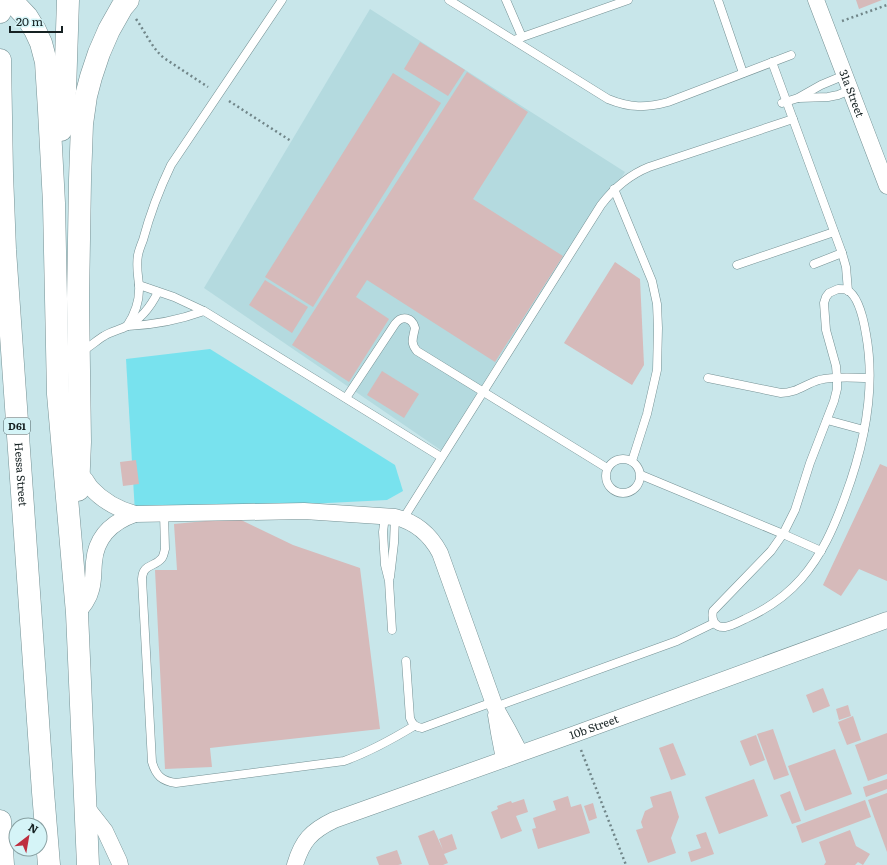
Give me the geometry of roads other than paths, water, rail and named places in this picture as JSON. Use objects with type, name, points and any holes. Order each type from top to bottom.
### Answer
[{"type":"main road","points":[[0,0],[0,12]]},
{"type":"main road","points":[[11,0],[27,17],[35,30],[41,43],[46,62],[54,203],[58,394],[78,613],[87,808],[88,865]]},
{"type":"main road","points":[[54,203],[65,91],[68,0]]},
{"type":"main road","points":[[74,573],[80,442],[78,300],[82,124],[86,96],[99,54],[109,30],[125,3]]},
{"type":"main road","name":"Hessa Street","points":[[0,60],[5,250],[49,865]]},
{"type":"main road","points":[[0,821],[3,865]]},
{"type":"street","name":"31a Street","points":[[816,0],[887,186]]},
{"type":"street","points":[[79,474],[83,476],[90,486],[109,503],[121,510],[135,514]]},
{"type":"street","points":[[78,613],[91,590],[95,554],[98,545],[108,529],[125,517],[135,514],[164,513],[304,511],[394,517],[418,526],[433,541],[440,553],[494,704],[520,753]]},
{"type":"street","name":"10b Street","points":[[294,865],[298,853],[305,841],[313,833],[334,820],[887,620]]},
{"type":"street","points":[[494,704],[498,733],[504,759]]},
{"type":"street","points":[[87,808],[105,831],[120,865]]},
{"type":"lane","points":[[127,326],[137,306],[139,285],[137,270],[138,253],[156,197],[171,165],[282,0]]},
{"type":"lane","points":[[449,0],[518,38],[608,98],[618,103],[638,107],[658,105],[791,55]]},
{"type":"lane","points":[[506,0],[518,38]]},
{"type":"lane","points":[[518,38],[628,0]]},
{"type":"lane","points":[[718,0],[743,73]]},
{"type":"lane","points":[[772,62],[783,103],[792,119],[842,253],[846,267],[848,291]]},
{"type":"lane","points":[[783,103],[798,98],[821,85],[845,75]]},
{"type":"lane","points":[[798,98],[828,97],[850,90]]},
{"type":"lane","points":[[392,630],[389,581],[385,565],[383,532],[442,457],[601,205],[614,189],[640,171],[792,119]]},
{"type":"lane","points":[[614,189],[652,281],[657,304],[657,370],[647,414],[632,460]]},
{"type":"lane","points":[[738,265],[834,232]]},
{"type":"lane","points":[[814,264],[842,253]]},
{"type":"lane","points":[[139,285],[204,311],[442,457]]},
{"type":"lane","points":[[838,289],[848,291],[855,297],[864,323],[867,341],[869,378],[864,430],[852,478],[838,518],[822,551],[800,580],[776,601],[762,610],[730,626],[717,626],[712,619],[713,611],[771,551],[783,534],[795,510],[810,463],[834,401],[837,389],[836,366],[828,343],[824,303],[829,293],[833,290],[838,289]]},
{"type":"lane","points":[[79,351],[84,350],[109,333],[135,321],[153,302],[158,292]]},
{"type":"lane","points":[[127,326],[158,324],[189,317],[204,311]]},
{"type":"lane","points":[[346,398],[397,321],[405,318],[412,321],[414,324],[415,328],[412,340],[417,351],[607,468]]},
{"type":"lane","points":[[708,378],[781,393],[793,392],[808,384],[827,378],[869,378]]},
{"type":"lane","points":[[827,420],[864,430]]},
{"type":"lane","points":[[621,458],[632,460],[640,469],[640,481],[633,490],[622,493],[617,492],[608,484],[606,479],[607,468],[611,463],[621,458]]},
{"type":"lane","points":[[641,475],[822,551]]},
{"type":"lane","points":[[164,513],[164,554],[162,558],[145,569],[142,579],[152,762],[158,775],[169,782],[176,783],[344,761],[376,748],[414,726]]},
{"type":"lane","points":[[406,662],[410,718],[414,726],[422,728],[677,641],[714,623]]}]
